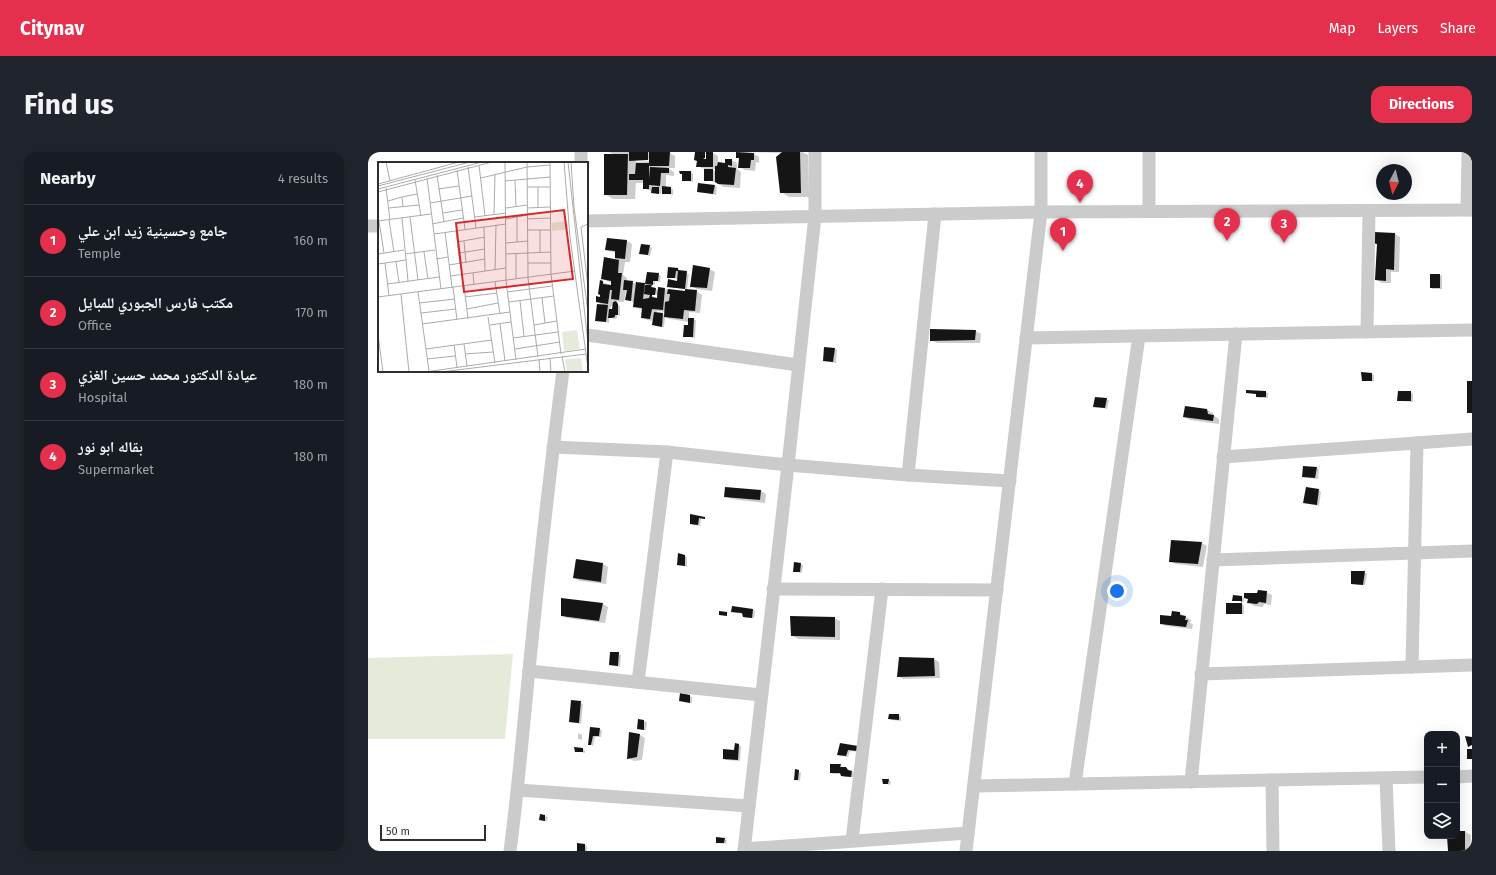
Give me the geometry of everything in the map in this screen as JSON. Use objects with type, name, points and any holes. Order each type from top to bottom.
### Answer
[{"type":"street","points":[[815,152],[815,216],[744,850],[852,840],[968,833]]},
{"type":"street","points":[[966,851],[1041,212],[1041,152]]},
{"type":"street","points":[[1149,152],[1149,211]]},
{"type":"street","points":[[588,221],[1041,212],[1470,210],[1468,152]]},
{"type":"street","points":[[1367,332],[1369,211]]},
{"type":"street","points":[[908,475],[935,214]]},
{"type":"street","points":[[1026,338],[1472,330]]},
{"type":"street","points":[[1190,782],[1236,334]]},
{"type":"street","points":[[588,335],[798,365]]},
{"type":"street","points":[[1075,784],[1139,336]]},
{"type":"street","points":[[510,851],[518,790],[553,447],[563,372]]},
{"type":"street","points":[[1223,457],[1472,439]]},
{"type":"street","points":[[1412,667],[1417,443]]},
{"type":"street","points":[[553,447],[667,452],[788,465],[908,475],[1010,481]]},
{"type":"street","points":[[638,682],[667,452]]},
{"type":"street","points":[[1213,560],[1472,551]]},
{"type":"street","points":[[774,589],[997,590]]},
{"type":"street","points":[[852,840],[882,589]]},
{"type":"street","points":[[1201,674],[1472,665]]},
{"type":"street","points":[[529,671],[761,695]]},
{"type":"street","points":[[1460,777],[1472,776]]},
{"type":"street","points":[[1386,778],[1389,851]]},
{"type":"street","points":[[974,786],[1424,778]]},
{"type":"street","points":[[1272,780],[1273,851]]},
{"type":"street","points":[[518,790],[749,806]]},
{"type":"green space","points":[[513,654],[505,739],[368,739],[368,658]]},
{"type":"building","points":[[629,152],[648,152],[648,160],[629,161]]},
{"type":"building","points":[[649,152],[670,152],[669,166],[649,166],[649,179],[650,167],[669,168],[669,173],[661,173],[660,186],[649,185],[649,189],[643,189],[643,180],[629,180],[629,174],[635,174],[636,163],[649,163]]},
{"type":"building","points":[[695,152],[705,152],[705,158],[703,159],[706,159],[706,152],[713,152],[713,167],[696,167],[697,161],[694,160]]},
{"type":"building","points":[[736,152],[754,153],[754,160],[751,160],[750,168],[738,168],[739,158],[736,158]]},
{"type":"building","points":[[782,152],[800,152],[801,193],[780,193],[776,157]]},
{"type":"building","points":[[604,154],[628,154],[627,195],[604,195]]},
{"type":"building","points":[[725,159],[732,159],[732,166],[728,165],[728,167],[736,168],[734,185],[718,184],[715,182],[715,166],[717,166],[718,162],[725,163]]},
{"type":"building","points":[[704,169],[713,169],[713,181],[704,181]]},
{"type":"building","points":[[679,171],[691,171],[691,181],[682,181],[682,174],[680,174]]},
{"type":"building","points":[[698,183],[715,185],[713,194],[697,192]]},
{"type":"building","points":[[662,186],[671,187],[671,194],[662,194]]},
{"type":"building","points":[[652,187],[659,187],[659,194],[651,193]]},
{"type":"building","points":[[1374,232],[1395,233],[1394,270],[1386,269],[1386,281],[1375,280],[1377,244],[1373,243]]},
{"type":"building","points":[[607,238],[627,240],[625,259],[615,258],[615,251],[605,250]]},
{"type":"building","points":[[641,244],[650,245],[648,255],[639,254]]},
{"type":"building","points":[[604,257],[619,260],[618,273],[622,273],[619,300],[611,299],[612,290],[610,290],[608,304],[596,302],[596,296],[600,297],[598,294],[600,280],[603,281],[603,284],[611,285],[611,281],[601,279]]},
{"type":"building","points":[[693,265],[710,268],[707,288],[690,287]]},
{"type":"building","points":[[668,267],[678,268],[675,278],[667,278]]},
{"type":"building","points":[[678,270],[687,271],[685,289],[667,287],[668,279],[677,281]]},
{"type":"building","points":[[647,272],[659,273],[658,281],[653,281],[653,285],[645,284]]},
{"type":"building","points":[[1430,274],[1440,274],[1440,288],[1430,288]]},
{"type":"building","points":[[624,280],[633,281],[631,301],[625,300],[627,290],[623,290]]},
{"type":"building","points":[[636,282],[645,283],[643,299],[649,298],[650,295],[644,294],[645,285],[652,285],[651,287],[656,288],[655,295],[652,295],[652,297],[657,298],[658,287],[665,288],[663,310],[652,309],[650,319],[641,318],[642,308],[633,307]]},
{"type":"building","points":[[668,289],[685,291],[685,289],[697,290],[695,311],[684,310],[683,319],[664,317],[665,302],[669,301],[670,294],[667,294]]},
{"type":"building","points":[[616,301],[618,304],[618,315],[608,318],[609,309],[612,309],[613,302]]},
{"type":"building","points":[[597,304],[608,305],[606,322],[595,321]]},
{"type":"building","points":[[654,312],[663,313],[662,327],[652,325]]},
{"type":"building","points":[[688,318],[694,318],[693,337],[683,337],[684,325],[688,325]]},
{"type":"building","points":[[930,329],[976,330],[975,340],[930,341]]},
{"type":"building","points":[[824,347],[835,348],[833,362],[823,361]]},
{"type":"building","points":[[1361,372],[1372,373],[1372,381],[1362,381]]},
{"type":"building","points":[[1467,381],[1472,381],[1472,413],[1467,413]]},
{"type":"building","points":[[1246,390],[1266,391],[1266,397],[1256,397],[1256,394],[1246,393]]},
{"type":"building","points":[[1398,391],[1411,391],[1411,401],[1397,401]]},
{"type":"building","points":[[1095,397],[1107,398],[1105,408],[1093,407]]},
{"type":"building","points":[[1185,406],[1207,409],[1208,414],[1214,415],[1213,421],[1183,417]]},
{"type":"building","points":[[1303,466],[1317,467],[1315,478],[1302,477]]},
{"type":"building","points":[[725,487],[761,490],[760,500],[724,497]]},
{"type":"building","points":[[1306,487],[1319,489],[1317,505],[1303,503]]},
{"type":"building","points":[[690,514],[705,517],[705,519],[699,518],[698,525],[690,524]]},
{"type":"building","points":[[1171,540],[1202,542],[1198,564],[1169,562]]},
{"type":"building","points":[[678,553],[685,555],[685,566],[677,565]]},
{"type":"building","points":[[576,559],[603,563],[601,582],[573,578]]},
{"type":"building","points":[[794,562],[801,563],[800,572],[793,572]]},
{"type":"building","points":[[1351,571],[1365,571],[1363,585],[1351,584]]},
{"type":"building","points":[[1258,590],[1267,591],[1266,603],[1247,603],[1248,599],[1244,598],[1244,593],[1257,593]]},
{"type":"building","points":[[1233,595],[1242,596],[1242,603],[1241,601],[1232,601]]},
{"type":"building","points":[[561,598],[603,603],[599,621],[561,616]]},
{"type":"building","points":[[1226,603],[1242,603],[1242,614],[1226,614]]},
{"type":"building","points":[[732,606],[753,609],[752,618],[743,617],[742,613],[731,612]]},
{"type":"building","points":[[719,611],[727,612],[727,616],[719,615]]},
{"type":"building","points":[[1172,611],[1180,612],[1180,615],[1186,616],[1185,620],[1188,620],[1186,627],[1160,624],[1160,615],[1171,616]]},
{"type":"building","points":[[790,616],[835,617],[835,637],[791,636]]},
{"type":"building","points":[[610,652],[619,652],[618,666],[609,665]]},
{"type":"building","points":[[899,657],[934,658],[935,676],[897,677]]},
{"type":"building","points":[[680,693],[690,695],[690,703],[679,701]]},
{"type":"building","points":[[571,700],[581,701],[579,723],[569,722]]},
{"type":"building","points":[[889,714],[899,714],[899,720],[888,719]]},
{"type":"building","points":[[638,719],[644,720],[644,730],[637,729]]},
{"type":"building","points":[[590,727],[600,728],[599,736],[593,736],[591,745],[588,745]]},
{"type":"building","points":[[629,732],[640,734],[637,757],[627,759]]},
{"type":"building","points":[[1465,736],[1472,737],[1472,745],[1468,747]]},
{"type":"building","points":[[735,743],[739,744],[738,760],[723,759],[723,749],[734,750]]},
{"type":"building","points":[[840,743],[858,746],[857,751],[848,750],[846,756],[837,755]]},
{"type":"building","points":[[574,747],[583,748],[583,752],[575,752]]},
{"type":"building","points":[[1467,749],[1472,749],[1472,759],[1467,759]]},
{"type":"building","points":[[830,764],[841,764],[840,767],[846,767],[848,770],[852,771],[851,777],[841,776],[840,773],[830,773]]},
{"type":"building","points":[[795,769],[799,770],[798,780],[794,780]]},
{"type":"building","points":[[882,779],[889,779],[888,784],[883,784]]},
{"type":"building","points":[[540,814],[545,815],[545,821],[539,820]]},
{"type":"building","points":[[1460,831],[1465,831],[1465,851],[1448,851],[1447,839],[1460,839]]},
{"type":"building","points":[[716,837],[725,838],[724,843],[716,843]]},
{"type":"building","points":[[577,843],[585,844],[585,851],[577,851]]},
{"type":"place","name":"بقاله ابو نور","points":[[1080,203]]},
{"type":"place","name":"مكتب فارس الجبوري للمبايل","points":[[1227,241]]},
{"type":"place","name":"عيادة الدكتور محمد حسين الغزي","points":[[1284,243]]},
{"type":"place","name":"جامع وحسينية زيد ابن علي","points":[[1063,251]]}]
